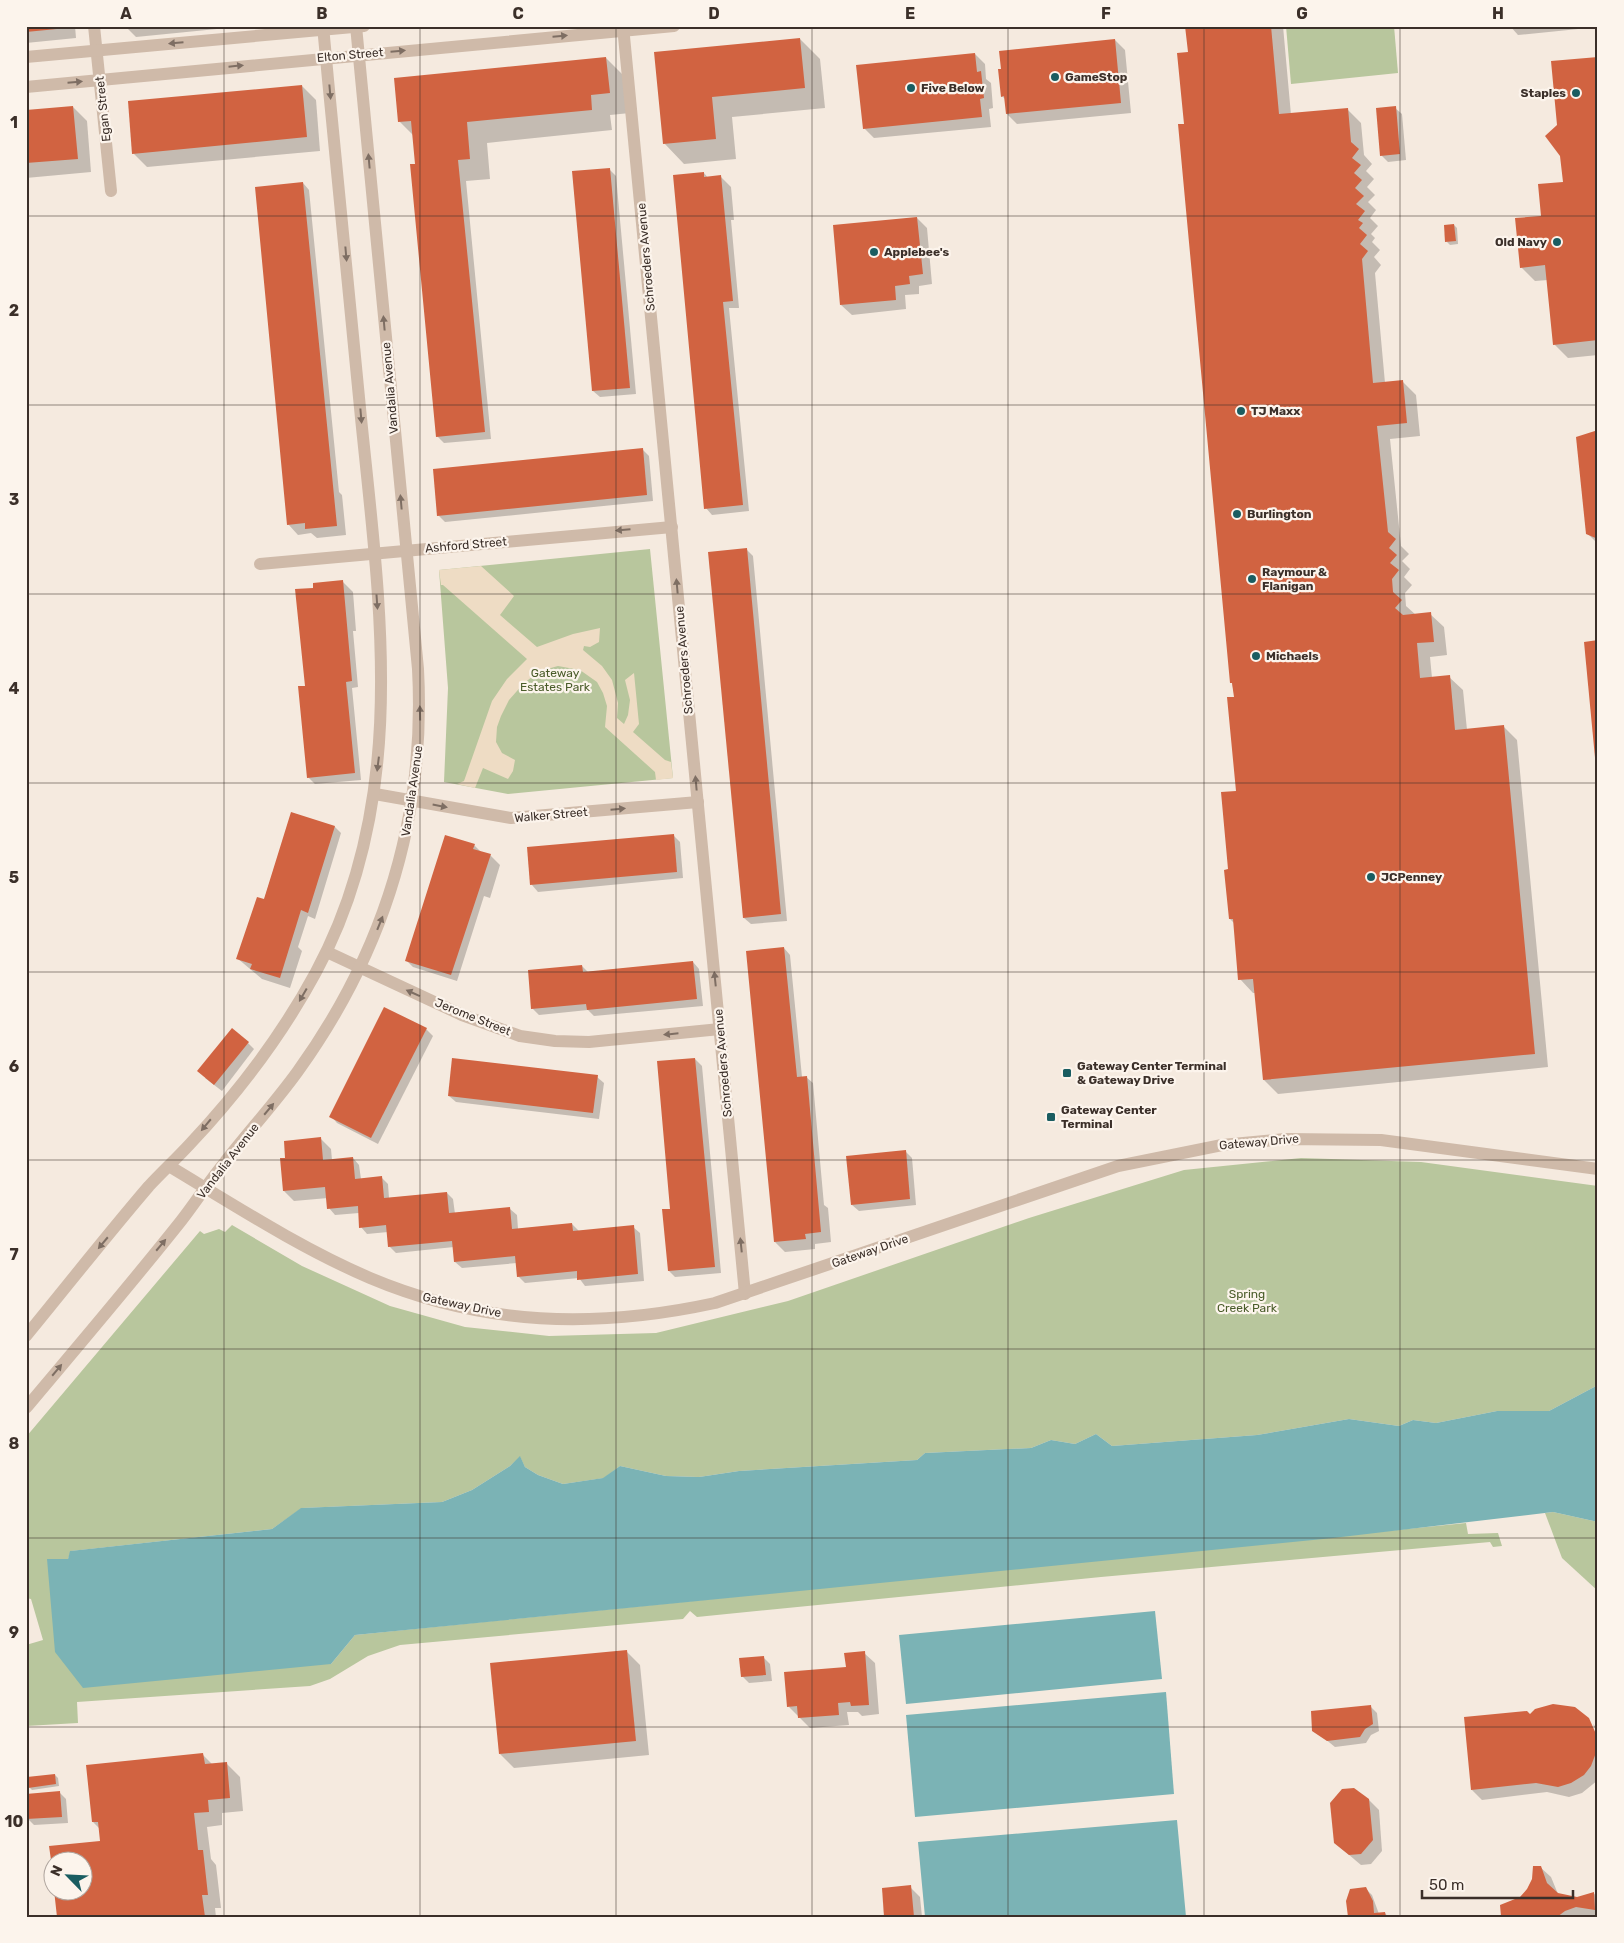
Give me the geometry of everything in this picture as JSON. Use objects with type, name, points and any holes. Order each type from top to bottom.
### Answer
[{"type":"street","name":"Egan Street","points":[[94,26],[111,191]]},
{"type":"street","points":[[26,57],[323,28],[364,26]]},
{"type":"street","name":"Elton Street","points":[[26,86],[624,28],[674,26]]},
{"type":"street","name":"Vandalia Avenue","points":[[26,1408],[181,1221],[298,1072],[334,1017],[360,968],[395,880],[413,802],[419,749],[420,704],[417,642],[406,551],[356,27]]},
{"type":"street","points":[[26,1336],[168,1166],[190,1144],[273,1043],[292,1014],[326,952],[349,897],[360,862],[375,794],[382,730],[382,694],[374,554],[323,28]]},
{"type":"street","name":"Schroeders Avenue","points":[[624,28],[745,1294]]},
{"type":"street","name":"Ashford Street","points":[[260,564],[672,527]]},
{"type":"street","name":"Walker Street","points":[[375,794],[511,818],[698,802]]},
{"type":"street","name":"Jerome Street","points":[[326,952],[486,1024],[537,1039],[590,1042],[720,1029]]},
{"type":"street","name":"Gateway Drive","points":[[168,1166],[341,1264],[403,1291],[466,1308],[531,1318],[624,1318],[683,1310],[745,1294],[1118,1166],[1222,1145],[1285,1139],[1381,1140],[1598,1169]]},
{"type":"green space","points":[[1286,26],[1394,26],[1398,73],[1291,84]]},
{"type":"green space","name":"Gateway Estates Park","points":[[650,549],[673,778],[508,794],[444,782],[448,688],[439,570]]},
{"type":"green space","name":"Spring Creek Park","points":[[1301,1158],[1421,1162],[1598,1186],[1598,1385],[1549,1411],[1497,1411],[1436,1423],[1413,1420],[1399,1426],[1349,1419],[1257,1435],[1112,1446],[1096,1434],[1075,1444],[1051,1440],[1031,1448],[925,1453],[917,1460],[739,1471],[699,1477],[666,1476],[620,1466],[604,1478],[563,1484],[538,1475],[525,1467],[520,1457],[510,1466],[472,1490],[442,1502],[302,1508],[272,1529],[71,1551],[68,1559],[47,1559],[331,1664],[355,1635],[1466,1523],[1468,1534],[1498,1533],[1502,1546],[1493,1547],[1490,1542],[1101,1577],[697,1617],[690,1611],[683,1619],[400,1645],[368,1656],[330,1679],[310,1686],[77,1702],[78,1723],[26,1726],[26,1645],[43,1640],[31,1599],[26,1598],[26,1437],[200,1231],[204,1234],[219,1229],[225,1232],[232,1225],[302,1266],[390,1306],[465,1327],[549,1336],[656,1333],[788,1301],[1029,1218],[1184,1170]]},
{"type":"green space","points":[[1553,1512],[1598,1522],[1598,1591],[1562,1558],[1545,1513]]},
{"type":"shaded area","points":[[481,566],[514,596],[500,615],[537,647],[573,634],[600,628],[599,642],[590,647],[584,646],[583,650],[602,666],[612,680],[618,703],[617,718],[624,724],[628,715],[630,700],[625,680],[634,673],[639,724],[633,732],[665,760],[671,762],[673,778],[656,780],[655,772],[605,727],[607,706],[597,682],[580,670],[558,666],[540,671],[524,683],[509,700],[501,716],[497,727],[496,742],[502,753],[515,760],[513,771],[508,779],[483,768],[475,788],[457,784],[464,781],[492,701],[507,679],[527,659],[441,585],[439,570]]},
{"type":"water","points":[[1598,1385],[1598,1522],[1553,1512],[1333,1538],[355,1635],[331,1664],[83,1688],[55,1652],[47,1559],[68,1559],[70,1551],[272,1529],[301,1508],[442,1502],[472,1490],[510,1466],[520,1456],[525,1467],[538,1475],[563,1484],[603,1478],[620,1466],[666,1476],[699,1477],[739,1471],[917,1460],[925,1453],[1031,1448],[1051,1440],[1075,1444],[1096,1434],[1112,1446],[1257,1435],[1349,1419],[1399,1426],[1413,1420],[1436,1423],[1497,1411],[1549,1411]]},
{"type":"water","points":[[1155,1611],[1162,1679],[906,1704],[899,1635]]},
{"type":"water","points":[[1166,1692],[1174,1794],[915,1817],[906,1715]]},
{"type":"water","points":[[1177,1820],[1186,1917],[925,1917],[918,1842]]},
{"type":"building","points":[[26,26],[67,26],[67,28],[26,32]]},
{"type":"building","points":[[1185,26],[1271,26],[1279,114],[1348,108],[1351,142],[1359,149],[1352,158],[1361,165],[1354,173],[1362,180],[1355,188],[1364,196],[1356,204],[1365,211],[1358,220],[1363,223],[1359,228],[1367,235],[1360,244],[1368,251],[1362,259],[1373,383],[1403,380],[1407,423],[1377,426],[1388,532],[1396,539],[1389,548],[1397,555],[1390,563],[1399,570],[1392,579],[1393,592],[1402,600],[1395,608],[1403,615],[1431,612],[1434,642],[1417,643],[1420,678],[1450,675],[1455,730],[1504,725],[1535,1054],[1263,1080],[1253,979],[1238,980],[1233,919],[1229,919],[1224,870],[1228,869],[1221,792],[1236,791],[1227,697],[1234,697],[1232,683],[1230,683],[1178,124],[1184,124],[1177,53],[1188,52]]},
{"type":"building","points":[[800,38],[805,88],[712,97],[716,139],[663,144],[654,52]]},
{"type":"building","points":[[1115,39],[1121,103],[1006,114],[1004,96],[1001,97],[998,69],[1001,69],[999,51]]},
{"type":"building","points":[[975,53],[977,72],[981,71],[984,98],[980,99],[982,117],[863,129],[856,65]]},
{"type":"building","points":[[606,57],[610,93],[591,95],[592,110],[467,122],[470,159],[458,160],[485,432],[436,437],[410,164],[415,164],[411,121],[398,122],[394,78]]},
{"type":"building","name":"Old Navy","points":[[1598,57],[1598,340],[1553,345],[1545,265],[1520,268],[1515,218],[1541,216],[1538,184],[1563,182],[1560,156],[1545,136],[1557,125],[1551,61]]},
{"type":"building","points":[[302,85],[307,137],[132,154],[128,101]]},
{"type":"building","points":[[73,106],[78,159],[26,163],[26,110]]},
{"type":"building","points":[[1396,106],[1400,154],[1380,156],[1376,108]]},
{"type":"building","points":[[610,168],[630,388],[592,391],[572,171]]},
{"type":"building","points":[[704,172],[704,177],[721,175],[733,301],[723,302],[743,505],[704,509],[673,175]]},
{"type":"building","points":[[303,182],[337,526],[305,529],[305,523],[287,525],[255,187]]},
{"type":"building","points":[[917,217],[923,274],[909,276],[910,284],[895,286],[896,300],[840,305],[833,225]]},
{"type":"building","points":[[1454,224],[1456,241],[1445,242],[1444,225]]},
{"type":"building","points":[[1598,430],[1598,539],[1586,534],[1576,437]]},
{"type":"building","points":[[643,448],[647,495],[437,516],[433,469]]},
{"type":"building","points":[[747,548],[781,914],[743,918],[708,552]]},
{"type":"building","points":[[343,580],[352,681],[346,682],[355,773],[307,778],[298,686],[305,686],[295,589],[313,588],[313,583]]},
{"type":"building","points":[[1598,640],[1598,768],[1596,768],[1584,642]]},
{"type":"building","points":[[291,812],[335,826],[308,913],[301,910],[280,978],[250,969],[252,964],[236,959],[257,897],[264,899]]},
{"type":"building","points":[[674,834],[677,872],[530,885],[527,847]]},
{"type":"building","points":[[445,835],[475,844],[473,849],[491,854],[451,975],[405,961]]},
{"type":"building","points":[[784,947],[797,1077],[807,1076],[821,1232],[805,1234],[806,1239],[774,1242],[746,951]]},
{"type":"building","points":[[693,961],[697,999],[587,1010],[586,1004],[531,1009],[528,970],[582,965],[583,972]]},
{"type":"building","points":[[384,1007],[427,1028],[371,1138],[329,1117]]},
{"type":"building","points":[[232,1028],[249,1042],[214,1085],[197,1071]]},
{"type":"building","points":[[452,1058],[598,1075],[593,1113],[448,1096]]},
{"type":"building","points":[[695,1058],[715,1267],[668,1271],[662,1209],[670,1209],[657,1061]]},
{"type":"building","points":[[321,1137],[323,1160],[353,1157],[355,1179],[382,1176],[384,1198],[447,1192],[449,1213],[510,1207],[512,1229],[572,1223],[573,1231],[634,1225],[638,1274],[577,1280],[577,1271],[517,1277],[515,1256],[454,1262],[452,1241],[388,1247],[386,1225],[359,1228],[358,1206],[327,1209],[325,1187],[283,1191],[280,1158],[285,1158],[284,1141]]},
{"type":"building","points":[[906,1150],[910,1199],[851,1205],[846,1156]]},
{"type":"building","points":[[627,1650],[636,1741],[499,1754],[490,1663]]},
{"type":"building","points":[[865,1651],[869,1705],[851,1706],[850,1702],[838,1703],[839,1715],[798,1718],[797,1706],[787,1707],[784,1672],[846,1667],[844,1653]]},
{"type":"building","points":[[764,1656],[766,1675],[741,1677],[739,1658]]},
{"type":"building","points":[[1553,1704],[1575,1707],[1589,1718],[1596,1734],[1597,1750],[1591,1766],[1584,1775],[1571,1783],[1558,1787],[1536,1783],[1471,1790],[1464,1717],[1527,1711],[1530,1714],[1535,1709]]},
{"type":"building","points":[[1371,1705],[1373,1724],[1365,1729],[1360,1737],[1327,1741],[1312,1731],[1311,1711]]},
{"type":"building","points":[[203,1753],[205,1764],[227,1762],[230,1798],[208,1800],[209,1812],[194,1813],[198,1850],[203,1850],[208,1895],[202,1895],[205,1917],[57,1917],[55,1900],[92,1900],[92,1850],[50,1850],[49,1846],[100,1841],[98,1822],[92,1822],[86,1765]]},
{"type":"building","points":[[55,1774],[56,1784],[28,1788],[27,1777]]},
{"type":"building","points":[[1354,1788],[1369,1799],[1373,1840],[1361,1854],[1349,1855],[1334,1843],[1330,1803],[1342,1789]]},
{"type":"building","points":[[60,1791],[62,1817],[26,1819],[26,1794]]},
{"type":"building","points":[[1533,1866],[1541,1866],[1547,1883],[1558,1893],[1577,1897],[1594,1892],[1595,1910],[1576,1907],[1565,1911],[1557,1917],[1501,1916],[1500,1905],[1520,1897],[1527,1889],[1532,1879]]},
{"type":"building","points":[[911,1885],[914,1917],[884,1917],[882,1888]]},
{"type":"building","points":[[1366,1887],[1373,1901],[1374,1913],[1385,1912],[1386,1917],[1348,1917],[1346,1901],[1350,1889]]},
{"type":"place","name":"GameStop","points":[[1055,77]]},
{"type":"place","name":"Five Below","points":[[911,88]]},
{"type":"place","name":"Staples","points":[[1576,93]]},
{"type":"place","name":"Old Navy","points":[[1557,242]]},
{"type":"place","name":"Applebee's","points":[[874,252]]},
{"type":"place","name":"TJ Maxx","points":[[1241,411]]},
{"type":"place","name":"Burlington","points":[[1237,514]]},
{"type":"place","name":"Raymour & Flanigan","points":[[1252,579]]},
{"type":"place","name":"Michaels","points":[[1256,656]]},
{"type":"place","name":"JCPenney","points":[[1371,877]]},
{"type":"place","name":"Gateway Center Terminal & Gateway Drive","points":[[1067,1073]]},
{"type":"place","name":"Gateway Center Terminal","points":[[1051,1117]]}]
